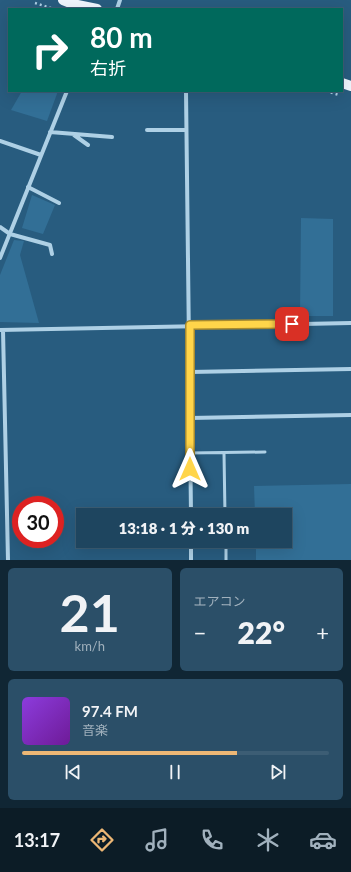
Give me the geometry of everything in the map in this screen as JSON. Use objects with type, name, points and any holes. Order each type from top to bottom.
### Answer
[{"type":"main road","points":[[62,0],[92,8]]},
{"type":"street","points":[[0,258],[67,92]]},
{"type":"street","points":[[186,92],[190,325],[190,508]]},
{"type":"street","points":[[147,130],[186,130]]},
{"type":"street","points":[[50,132],[112,137]]},
{"type":"street","points":[[73,134],[88,145]]},
{"type":"street","points":[[0,141],[41,155]]},
{"type":"street","points":[[28,187],[60,203]]},
{"type":"street","points":[[0,227],[10,234],[50,245],[52,254]]},
{"type":"street","points":[[8,560],[1,330],[190,325],[351,323]]},
{"type":"street","points":[[190,372],[351,369]]},
{"type":"street","points":[[190,418],[351,415]]},
{"type":"street","points":[[191,548],[191,560]]},
{"type":"lane","points":[[190,453],[266,452]]},
{"type":"lane","points":[[224,453],[225,508]]},
{"type":"lane","points":[[226,548],[226,560]]},
{"type":"path","points":[[35,3],[51,8]]},
{"type":"shaded area","points":[[21,92],[58,92],[47,121],[11,110]]},
{"type":"shaded area","points":[[32,195],[55,205],[43,234],[22,228]]},
{"type":"shaded area","points":[[301,218],[333,219],[333,316],[300,316]]},
{"type":"shaded area","points":[[14,240],[24,241],[20,255],[39,323],[0,322],[0,275]]},
{"type":"shaded area","points":[[351,484],[351,560],[256,560],[256,548],[292,548],[292,508],[255,508],[254,486]]},
{"type":"route","points":[[190,469],[190,325],[292,324]]}]
